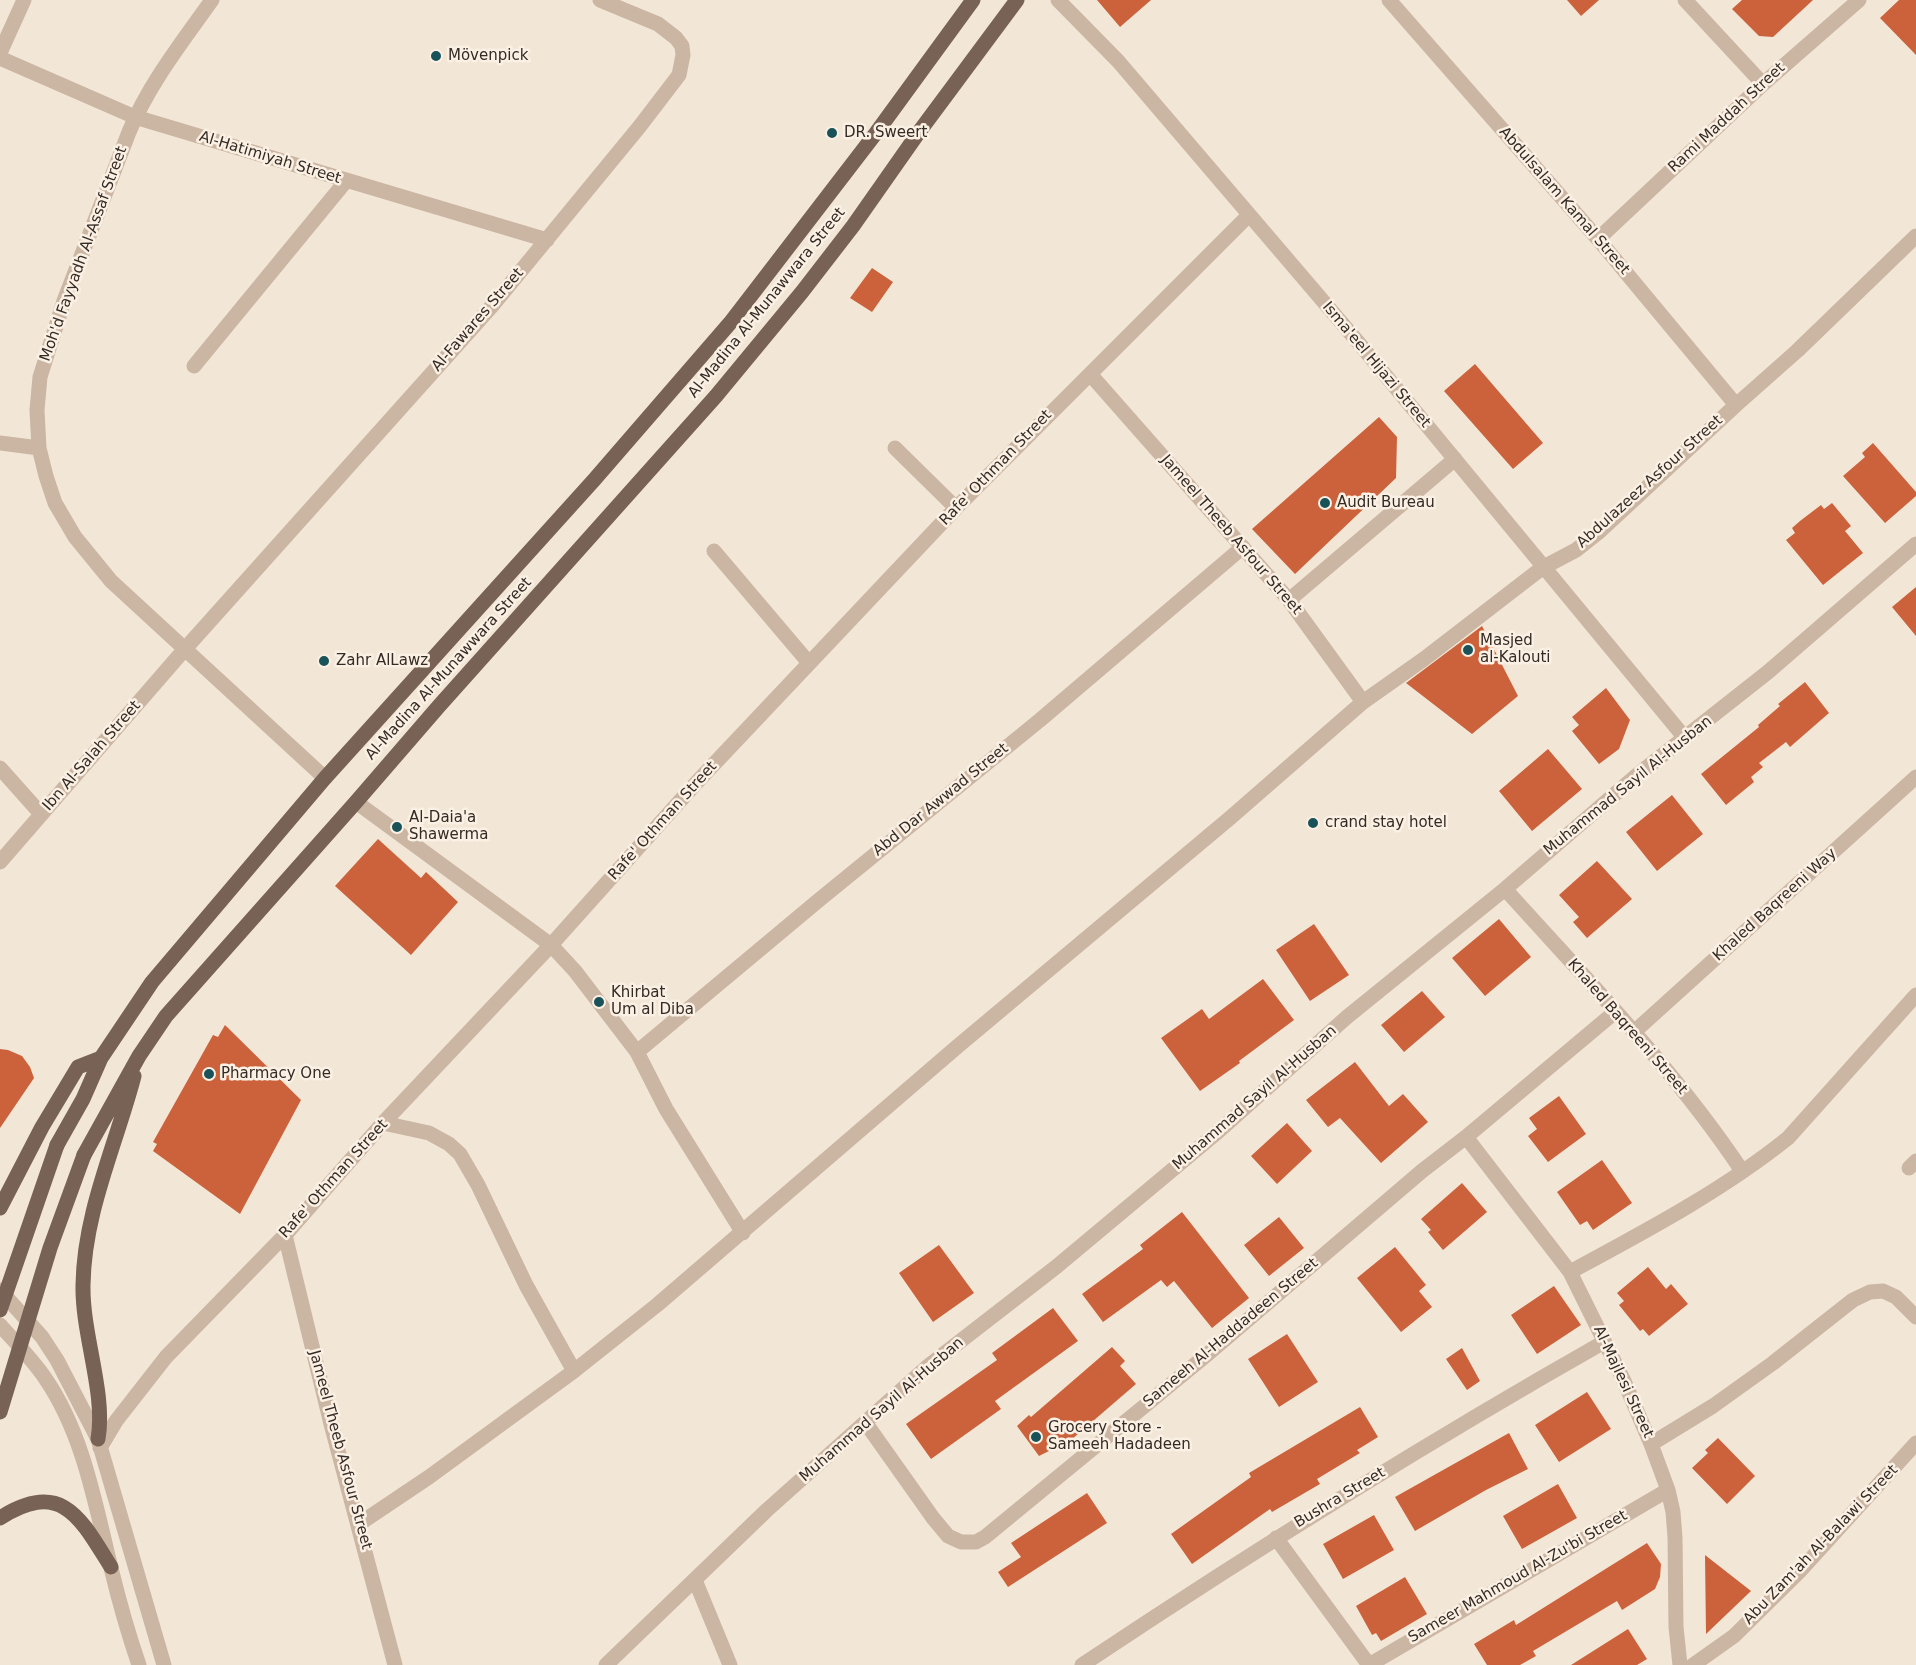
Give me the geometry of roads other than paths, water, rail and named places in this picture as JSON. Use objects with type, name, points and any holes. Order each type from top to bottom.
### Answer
[{"type":"main road","name":"Al-Madina Al-Munawwara Street","points":[[0,1310],[57,1145],[101,1058],[152,982],[325,778],[594,480],[730,323],[876,133],[973,0]]},
{"type":"main road","name":"Al-Madina Al-Munawwara Street","points":[[0,1412],[50,1248],[84,1155],[139,1056],[166,1016],[439,706],[664,456],[767,335],[853,226],[1017,0]]},
{"type":"main road","points":[[99,1444],[101,1423],[99,1404],[83,1308],[84,1257],[92,1213],[117,1137],[139,1056]]},
{"type":"main road","points":[[0,1208],[42,1127],[78,1067],[101,1058]]},
{"type":"main road","points":[[0,1518],[28,1504],[45,1502],[56,1504],[71,1511],[84,1523],[111,1567]]},
{"type":"street","points":[[0,56],[24,0]]},
{"type":"street","name":"Moh'd Fayyadh Al-Assaf Street","points":[[212,0],[160,74],[135,117],[51,337],[39,388],[37,410],[39,448],[55,503],[75,537],[111,581],[325,778]]},
{"type":"street","name":"Al-Fawares Street","points":[[184,650],[492,306],[679,75],[682,64],[682,46],[668,31],[658,24],[600,0]]},
{"type":"street","name":"Isma'eel Hijazi Street","points":[[1058,0],[1118,61],[1250,215],[1455,459],[1684,738]]},
{"type":"street","name":"Abdulsalam Kamal Street","points":[[1389,0],[1598,239],[1736,405]]},
{"type":"street","points":[[1685,0],[1763,84]]},
{"type":"street","name":"Rami Maddah Street","points":[[1598,239],[1763,84],[1859,0]]},
{"type":"street","name":"Al-Hatimiyah Street","points":[[0,56],[135,117],[547,240]]},
{"type":"street","points":[[194,366],[346,181]]},
{"type":"street","name":"Rafe' Othman Street","points":[[99,1444],[166,1357],[285,1235],[383,1123],[551,945],[697,782],[956,508],[1250,215]]},
{"type":"street","name":"Abdulazeez Asfour Street","points":[[359,1524],[429,1477],[574,1371],[657,1305],[958,1046],[1230,818],[1363,702],[1424,659],[1542,567],[1576,550],[1600,531],[1797,351],[1916,236]]},
{"type":"street","name":"Jameel Theeb Asfour Street","points":[[1090,374],[1289,600],[1363,702]]},
{"type":"street","points":[[0,443],[39,448]]},
{"type":"street","points":[[895,448],[956,508]]},
{"type":"street","points":[[1289,600],[1455,459]]},
{"type":"street","name":"Muhammad Sayil Al-Husban","points":[[606,1665],[768,1510],[927,1367],[1056,1268],[1220,1130],[1347,1017],[1505,889],[1628,783],[1819,629],[1916,544]]},
{"type":"street","name":"Abd Dar Awwad Street","points":[[637,1052],[1040,720],[1244,547]]},
{"type":"street","points":[[714,551],[809,663]]},
{"type":"street","name":"Ibn Al-Salah Street","points":[[0,862],[184,650]]},
{"type":"street","points":[[0,768],[41,814]]},
{"type":"street","name":"Khaled Baqreeni Way","points":[[1634,1032],[1915,780]]},
{"type":"street","points":[[356,802],[551,945],[575,971],[637,1052],[666,1109],[742,1233]]},
{"type":"street","name":"Khaled Baqreeni Street","points":[[1505,889],[1634,1032],[1699,1112],[1742,1171]]},
{"type":"street","points":[[1570,1272],[1677,1212],[1767,1156],[1788,1138],[1916,995]]},
{"type":"street","name":"Sameeh Al-Haddadeen Street","points":[[865,1422],[948,1536],[961,1542],[976,1542],[1011,1518],[1422,1171],[1615,1012]]},
{"type":"street","points":[[383,1123],[429,1133],[449,1144],[460,1154],[478,1185],[526,1285],[574,1371]]},
{"type":"street","name":"Al-Majlesi Street","points":[[1466,1137],[1570,1272],[1651,1444],[1668,1490],[1673,1512],[1676,1537],[1676,1627],[1680,1665]]},
{"type":"street","name":"Jameel Theeb Asfour Street","points":[[285,1235],[394,1665]]},
{"type":"street","points":[[0,1290],[42,1338],[57,1360],[99,1444],[164,1665]]},
{"type":"street","points":[[1651,1444],[1713,1406],[1773,1363],[1853,1300],[1870,1292],[1883,1291],[1896,1297],[1916,1317]]},
{"type":"street","points":[[0,1325],[44,1376],[76,1440],[95,1498],[111,1567],[139,1665]]},
{"type":"street","name":"Bushra Street","points":[[1082,1665],[1276,1538],[1493,1406],[1604,1342]]},
{"type":"street","name":"Abu Zam'ah Al-Balawi Street","points":[[1693,1665],[1734,1636],[1799,1572],[1916,1443]]},
{"type":"street","name":"Sameer Mahmoud Al-Zu'bi Street","points":[[1369,1665],[1668,1490]]},
{"type":"street","points":[[1276,1538],[1369,1665]]},
{"type":"street","points":[[695,1580],[730,1665]]},
{"type":"place","name":"Mövenpick","points":[[436,56]]},
{"type":"place","name":"DR. Sweert","points":[[832,133]]},
{"type":"place","name":"Audit Bureau","points":[[1325,503]]},
{"type":"place","name":"Masjed al-Kalouti","points":[[1468,650]]},
{"type":"place","name":"Zahr AlLawz","points":[[324,661]]},
{"type":"place","name":"crand stay hotel","points":[[1313,823]]},
{"type":"place","name":"Al-Daia'a Shawerma","points":[[397,827]]},
{"type":"place","name":"Khirbat Um al Diba","points":[[599,1002]]},
{"type":"place","name":"Pharmacy One","points":[[209,1074]]},
{"type":"place","name":"Grocery Store - Sameeh Hadadeen","points":[[1036,1437]]}]
